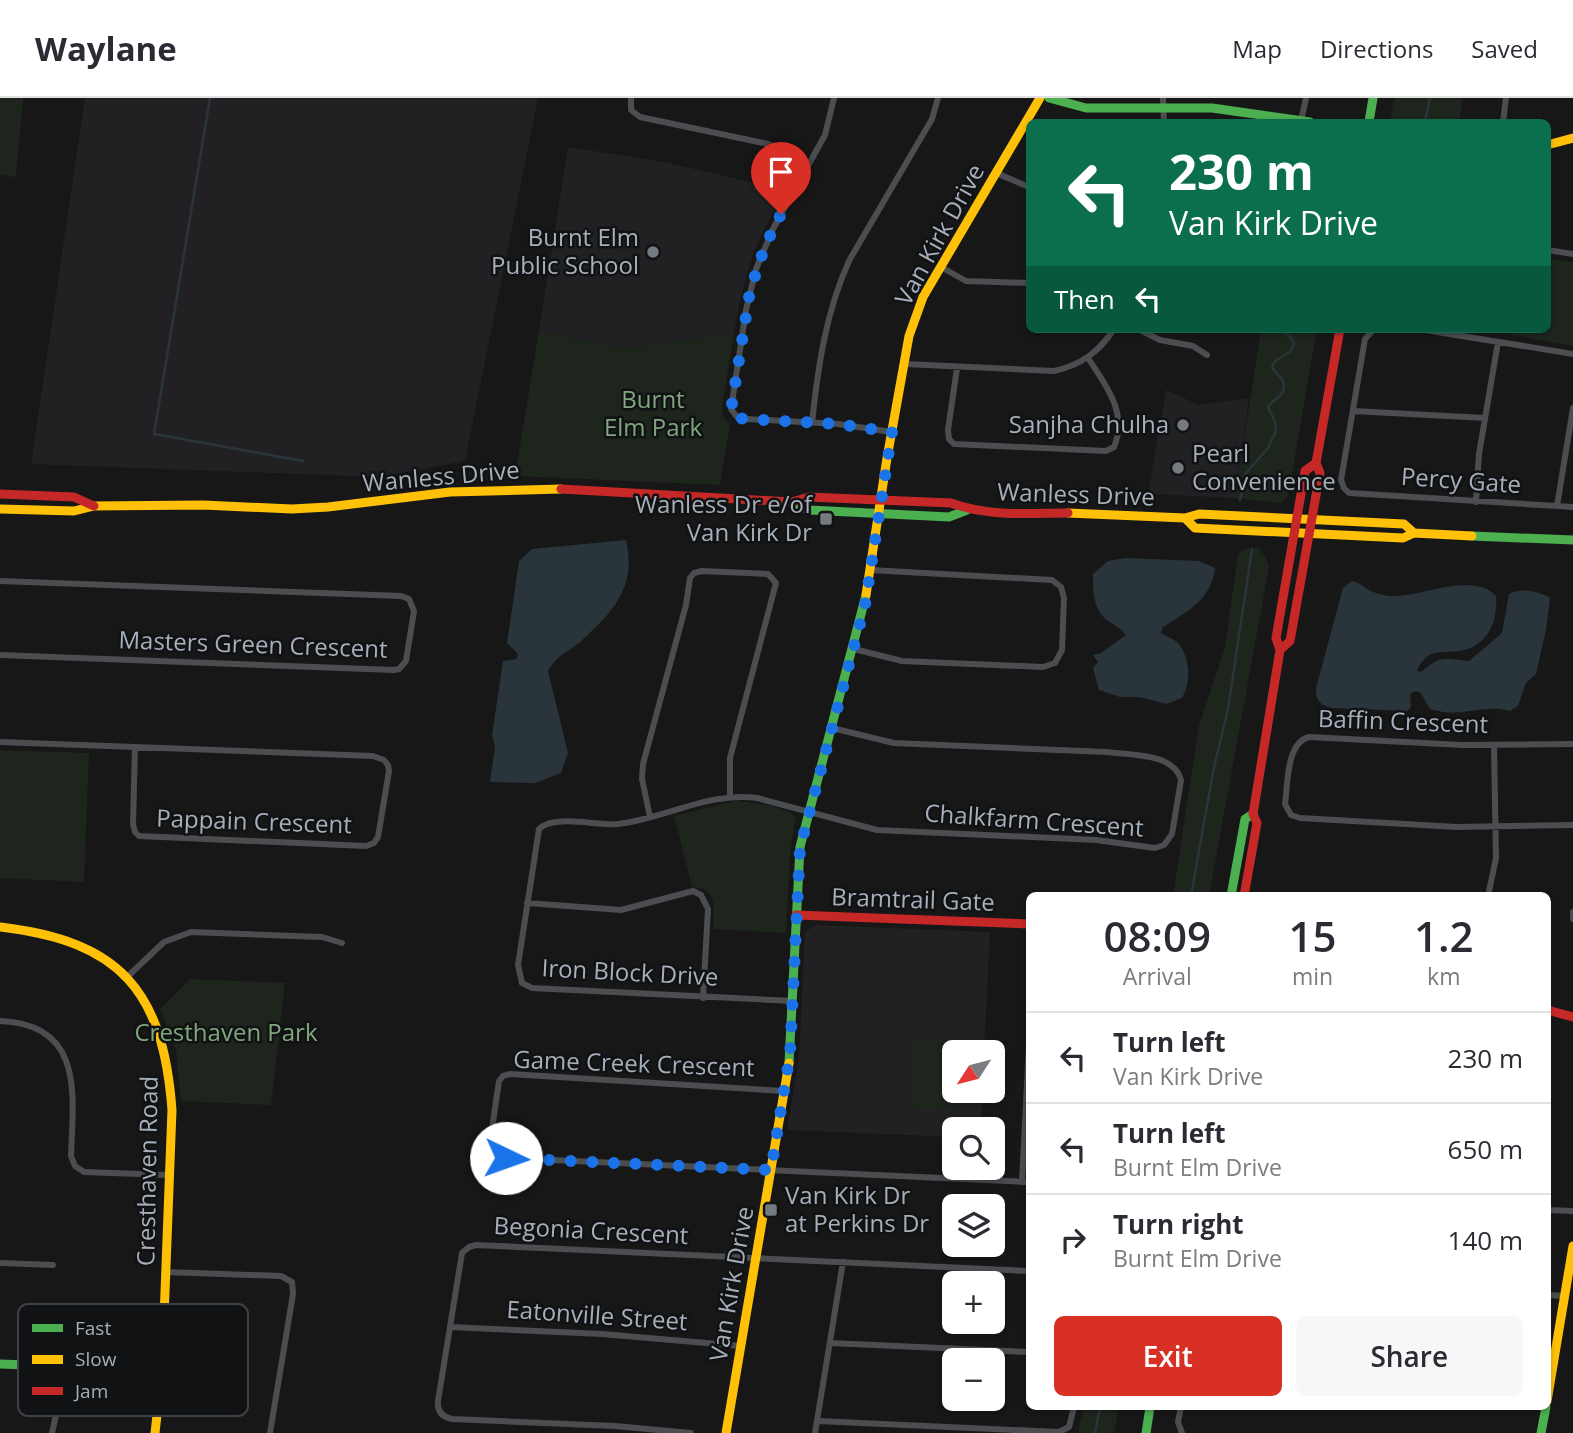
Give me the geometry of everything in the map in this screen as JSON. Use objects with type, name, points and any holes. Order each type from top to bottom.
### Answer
[{"type":"main road","name":"Van Kirk Drive","points":[[1028,119],[1040,98]]},
{"type":"main road","points":[[1049,98],[1095,110],[1163,103],[1287,119]]},
{"type":"main road","points":[[1370,119],[1373,98]]},
{"type":"main road","name":"Van Kirk Drive","points":[[726,1433],[790,1054],[800,848],[865,605],[880,499],[916,313],[1026,122]]},
{"type":"main road","points":[[1551,144],[1573,138]]},
{"type":"main road","points":[[1280,650],[1290,641],[1320,473],[1316,463],[1339,333]]},
{"type":"main road","points":[[1245,892],[1257,823],[1254,814],[1280,650],[1276,638],[1305,471],[1316,463]]},
{"type":"main road","name":"Wanless Drive","points":[[0,509],[75,511],[94,506],[203,505],[292,509],[450,492],[544,488],[792,502],[809,497],[880,499],[951,503],[967,510],[1185,518],[1199,514],[1297,518],[1404,524],[1414,533]]},
{"type":"main road","name":"Wanless Drive","points":[[0,494],[74,497],[94,506]]},
{"type":"main road","name":"Wanless Drive","points":[[792,502],[809,510],[878,514],[950,517],[967,510]]},
{"type":"main road","name":"Wanless Drive","points":[[1185,518],[1195,528],[1403,538],[1414,533],[1573,540]]},
{"type":"main road","points":[[1232,892],[1245,819],[1254,814]]},
{"type":"main road","name":"Bramtrail Gate","points":[[796,915],[1026,924]]},
{"type":"main road","name":"Cresthaven Road","points":[[0,927],[30,928],[70,940],[97,953],[126,978],[151,1012],[167,1052],[172,1083],[164,1304]]},
{"type":"main road","points":[[1551,1011],[1573,1017]]},
{"type":"main road","points":[[1551,1378],[1573,1246]]},
{"type":"main road","points":[[0,1364],[18,1365]]},
{"type":"main road","points":[[1146,1433],[1150,1410]]},
{"type":"main road","points":[[1541,1433],[1545,1410]]},
{"type":"street","points":[[631,98],[631,110],[640,117],[768,144],[809,164]]},
{"type":"street","points":[[834,98],[829,127],[773,229],[756,270],[746,310],[731,404],[734,415],[741,419],[812,423],[892,432]]},
{"type":"street","points":[[812,423],[826,329],[840,283],[850,259],[932,119],[938,98]]},
{"type":"street","points":[[1306,98],[1306,119]]},
{"type":"street","points":[[1503,119],[1506,98]]},
{"type":"street","points":[[996,173],[1026,186]]},
{"type":"street","points":[[1551,251],[1573,254]]},
{"type":"street","points":[[941,267],[966,281],[1026,283]]},
{"type":"street","points":[[905,364],[1045,372],[1067,368],[1088,358],[1111,333]]},
{"type":"street","points":[[1146,333],[1160,340],[1193,346],[1207,355]]},
{"type":"street","points":[[1371,333],[1366,339],[1353,411],[1485,418]]},
{"type":"street","points":[[1443,333],[1573,354]]},
{"type":"street","points":[[1476,502],[1479,454],[1498,342]]},
{"type":"street","points":[[957,368],[948,430],[949,439],[954,444],[1106,451],[1115,443],[1118,412],[1109,390],[1088,358]]},
{"type":"street","points":[[1557,506],[1573,408]]},
{"type":"street","name":"Percy Gate","points":[[1353,411],[1341,480],[1349,493],[1573,507]]},
{"type":"street","points":[[854,649],[902,661],[1043,667],[1055,663],[1062,650],[1064,598],[1061,587],[1055,581],[870,570]]},
{"type":"street","points":[[650,817],[642,779],[643,764],[687,606],[689,582],[694,573],[702,571],[768,574],[776,583],[730,758],[730,797]]},
{"type":"street","name":"Masters Green Crescent","points":[[0,581],[401,596],[409,599],[414,611],[406,661],[394,670],[0,655]]},
{"type":"street","name":"Chalkfarm Crescent","points":[[809,813],[877,830],[1096,840],[1155,848],[1164,845],[1172,834],[1181,780],[1179,772],[1168,762],[1106,752],[885,742],[832,728]]},
{"type":"street","name":"Baffin Crescent","points":[[1573,744],[1494,745],[1305,738],[1298,743],[1294,751],[1285,804],[1291,815],[1300,818],[1457,827],[1573,825]]},
{"type":"street","points":[[0,742],[135,747]]},
{"type":"street","points":[[1489,892],[1496,858],[1494,745]]},
{"type":"street","name":"Pappain Crescent","points":[[135,747],[379,757],[388,765],[388,772],[378,837],[374,843],[366,846],[139,836],[133,828],[135,747]]},
{"type":"street","name":"Iron Block Drive","points":[[792,1001],[531,988],[522,983],[518,965],[538,834],[546,823],[557,821],[609,824],[730,797],[757,798],[809,813]]},
{"type":"street","points":[[527,903],[621,910],[693,891],[701,895],[708,909],[704,998]]},
{"type":"street","points":[[1573,912],[1573,919]]},
{"type":"street","points":[[126,978],[164,942],[191,932],[322,937],[342,943]]},
{"type":"street","points":[[0,1021],[26,1025],[41,1031],[65,1057],[74,1084],[71,1156],[75,1166],[84,1172],[169,1175]]},
{"type":"street","name":"Game Creek Crescent","points":[[771,1170],[506,1158],[499,1155],[490,1142],[499,1081],[510,1074],[784,1091]]},
{"type":"street","points":[[771,1170],[1026,1182]]},
{"type":"street","points":[[1551,1210],[1573,1211]]},
{"type":"street","name":"Begonia Crescent","points":[[691,1433],[452,1419],[443,1415],[438,1405],[462,1253],[472,1246],[1026,1270]]},
{"type":"street","points":[[815,1433],[843,1262]]},
{"type":"street","points":[[0,1263],[53,1265]]},
{"type":"street","points":[[165,1272],[281,1276],[292,1282],[293,1294],[270,1433]]},
{"type":"street","points":[[1551,1295],[1565,1296]]},
{"type":"street","name":"Eatonville Street","points":[[450,1327],[602,1334],[741,1346]]},
{"type":"street","points":[[830,1343],[1026,1352]]},
{"type":"street","points":[[817,1421],[1059,1432],[1069,1427],[1073,1410]]},
{"type":"street","points":[[1180,1410],[1178,1422],[1182,1433]]},
{"type":"shaded area","points":[[85,98],[538,98],[465,461],[380,477],[31,464]]},
{"type":"shaded area","name":"Burnt Elm Public School","points":[[568,147],[664,162],[721,175],[763,185],[782,196],[751,259],[734,333],[626,348],[539,331]]},
{"type":"shaded area","points":[[1166,390],[1199,405],[1249,398],[1235,498],[1148,494]]},
{"type":"shaded area","points":[[626,540],[628,572],[620,597],[603,620],[559,657],[548,671],[568,753],[561,773],[535,783],[490,782],[495,746],[492,735],[503,661],[516,659],[518,654],[507,643],[519,561],[532,549]]},
{"type":"shaded area","points":[[1126,558],[1199,561],[1215,568],[1209,588],[1197,604],[1163,627],[1161,633],[1182,648],[1188,670],[1187,685],[1182,698],[1166,704],[1140,697],[1120,697],[1099,690],[1093,668],[1098,662],[1093,655],[1101,653],[1126,635],[1099,611],[1093,574],[1108,561]]},
{"type":"shaded area","points":[[1352,581],[1368,590],[1388,596],[1460,585],[1486,589],[1496,596],[1493,624],[1484,638],[1470,648],[1429,655],[1418,668],[1417,671],[1421,672],[1443,659],[1469,661],[1502,633],[1509,594],[1524,591],[1550,597],[1536,674],[1526,683],[1518,706],[1510,711],[1490,709],[1441,712],[1430,709],[1420,692],[1415,691],[1410,694],[1411,707],[1407,711],[1332,708],[1322,704],[1316,688],[1343,588]]},
{"type":"shaded area","points":[[815,925],[990,932],[985,1040],[942,1040],[942,1103],[982,1103],[982,1117],[942,1117],[942,1136],[787,1130],[799,1057],[805,932]]},
{"type":"green space","points":[[0,98],[23,98],[16,177],[0,175]]},
{"type":"green space","points":[[1394,98],[1463,98],[1460,119],[1390,119]]},
{"type":"green space","points":[[1551,259],[1573,262],[1573,346],[1512,335],[1551,333]]},
{"type":"green space","name":"Burnt Elm Park","points":[[539,331],[626,348],[734,333],[722,408],[724,418],[730,424],[720,485],[515,476]]},
{"type":"green space","points":[[1260,333],[1316,333],[1288,497],[1281,503],[1235,498]]},
{"type":"green space","points":[[1257,547],[1266,557],[1269,567],[1210,892],[1174,892],[1199,725],[1225,647],[1238,554],[1244,549]]},
{"type":"green space","points":[[0,750],[89,753],[84,882],[0,878]]},
{"type":"green space","points":[[735,801],[767,805],[796,817],[790,853],[786,933],[713,929],[714,907],[710,895],[700,888],[692,887],[674,816]]},
{"type":"green space","name":"Cresthaven Park","points":[[190,979],[285,983],[271,1105],[181,1101],[176,1049],[160,1009]]},
{"type":"green space","points":[[911,1038],[961,1040],[942,1040],[942,1103],[957,1103],[957,1110],[908,1108]]},
{"type":"green space","points":[[1082,1410],[1118,1410],[1114,1433],[1078,1433]]},
{"type":"waterway","points":[[210,98],[154,434],[303,461]]},
{"type":"waterway","points":[[1426,119],[1430,98]]},
{"type":"waterway","points":[[1240,500],[1246,473],[1268,448],[1276,431],[1268,407],[1282,394],[1284,384],[1272,368],[1273,364],[1290,352],[1294,344],[1285,333]]},
{"type":"waterway","points":[[1192,892],[1213,772],[1228,709],[1252,549]]},
{"type":"waterway","points":[[1095,1433],[1099,1410]]},
{"type":"traffic: fast","points":[[1049,98],[1086,108],[1212,108],[1289,119]]},
{"type":"traffic: fast","points":[[1370,119],[1373,98]]},
{"type":"traffic: fast","points":[[792,502],[809,510],[949,517],[967,510]]},
{"type":"traffic: fast","points":[[1472,536],[1573,540]]},
{"type":"traffic: fast","points":[[789,1063],[800,847],[866,595]]},
{"type":"traffic: fast","points":[[1232,892],[1245,819],[1253,814]]},
{"type":"traffic: fast","points":[[0,1364],[18,1365]]},
{"type":"traffic: fast","points":[[1146,1433],[1150,1410]]},
{"type":"traffic: fast","points":[[1541,1433],[1545,1410]]},
{"type":"traffic: slow","points":[[1028,119],[1040,98]]},
{"type":"traffic: slow","points":[[866,595],[909,336],[923,297],[1026,122]]},
{"type":"traffic: slow","points":[[1551,144],[1573,138]]},
{"type":"traffic: slow","points":[[0,509],[74,511],[94,506],[203,505],[292,509],[450,492],[561,489]]},
{"type":"traffic: slow","points":[[1068,513],[1185,518],[1199,514],[1404,524],[1414,533]]},
{"type":"traffic: slow","points":[[1185,518],[1195,528],[1403,538],[1414,533],[1472,536]]},
{"type":"traffic: slow","points":[[0,927],[41,934],[76,945],[105,959],[128,979],[145,1003],[158,1033],[167,1068],[172,1110],[165,1304]]},
{"type":"traffic: slow","points":[[726,1433],[789,1063]]},
{"type":"traffic: slow","points":[[1551,1377],[1573,1246]]},
{"type":"traffic: slow","points":[[155,1433],[157,1416]]},
{"type":"traffic: jam","points":[[1280,650],[1290,641],[1320,473],[1316,463],[1339,333]]},
{"type":"traffic: jam","points":[[1245,892],[1257,823],[1253,814],[1280,650],[1276,638],[1305,471],[1316,463]]},
{"type":"traffic: jam","points":[[561,489],[792,502],[809,497],[951,503],[994,512],[1068,513]]},
{"type":"traffic: jam","points":[[0,494],[74,497],[94,506]]},
{"type":"traffic: jam","points":[[796,915],[1026,924]]},
{"type":"traffic: jam","points":[[1551,1011],[1573,1017]]},
{"type":"place","name":"Burnt Elm Public School","points":[[653,252]]},
{"type":"place","name":"Sanjha Chulha","points":[[1183,425]]},
{"type":"place","name":"Pearl Convenience","points":[[1178,468]]},
{"type":"place","name":"Wanless Dr e/of Van Kirk Dr","points":[[826,519]]},
{"type":"place","name":"Van Kirk Dr at Perkins Dr","points":[[771,1210]]},
{"type":"route","points":[[506,1158],[771,1170],[790,1054],[800,848],[865,605],[892,432],[838,424],[737,418],[731,410],[736,365],[750,291],[765,246],[781,214]]}]
